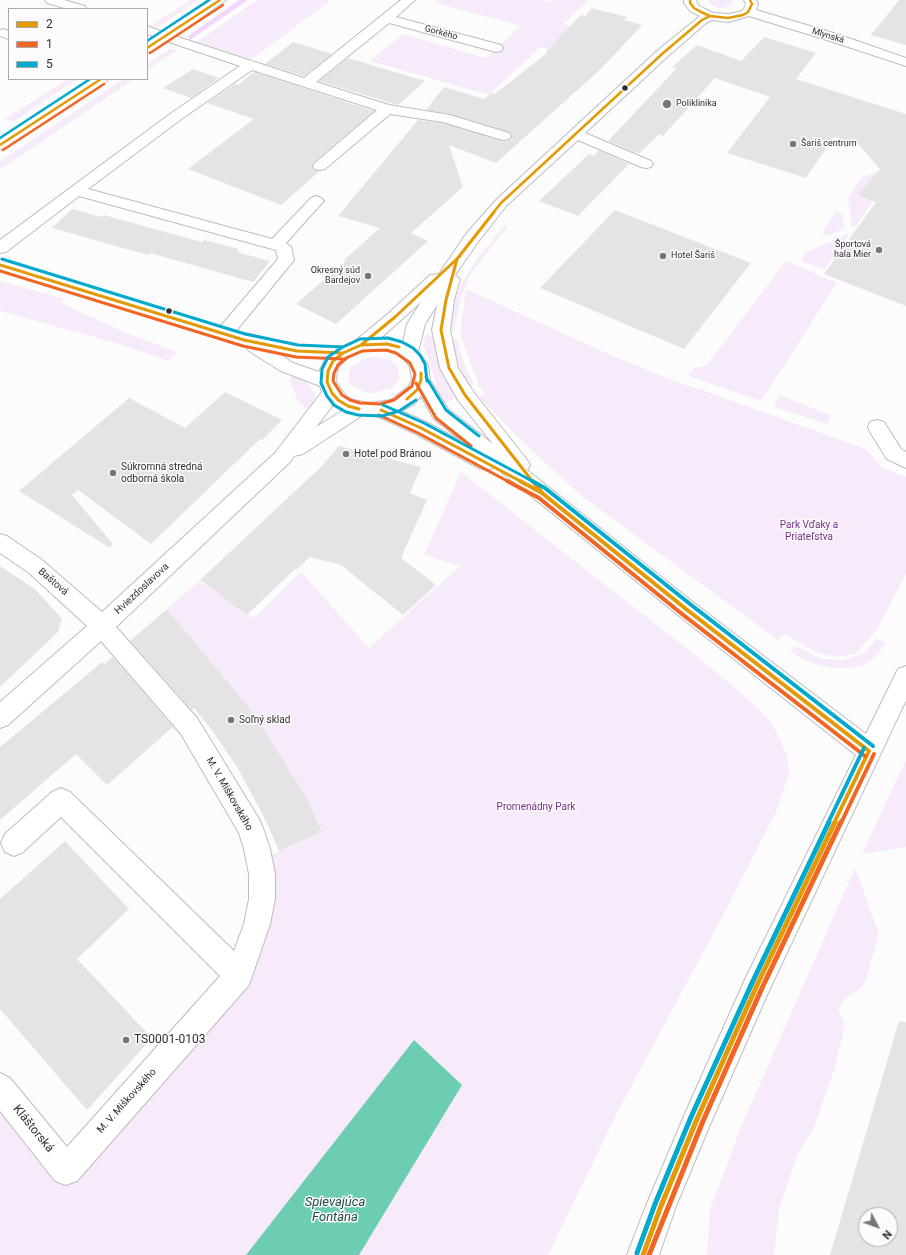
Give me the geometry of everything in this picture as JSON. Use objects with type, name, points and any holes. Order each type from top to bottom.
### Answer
[{"type":"street","points":[[51,0],[78,8]]},
{"type":"street","points":[[148,47],[220,0]]},
{"type":"street","points":[[308,82],[409,0]]},
{"type":"street","points":[[690,0],[690,3],[694,8],[710,16],[728,18],[743,15],[749,6]]},
{"type":"street","name":"Mlynská","points":[[749,6],[832,37],[906,62]]},
{"type":"street","points":[[409,353],[416,324],[457,259],[501,203],[662,54],[702,20],[710,16]]},
{"type":"street","name":"Gorkého","points":[[386,18],[496,48]]},
{"type":"street","points":[[148,30],[388,109],[445,118],[504,136]]},
{"type":"street","points":[[0,248],[175,117],[251,64]]},
{"type":"street","points":[[0,145],[99,80]]},
{"type":"street","points":[[320,166],[388,109]]},
{"type":"street","points":[[0,126],[16,134]]},
{"type":"street","points":[[576,134],[646,164]]},
{"type":"street","points":[[77,191],[283,247],[286,260],[241,315],[224,333]]},
{"type":"street","points":[[276,244],[316,201]]},
{"type":"street","points":[[329,387],[328,371],[333,362],[343,353],[361,345],[457,259]]},
{"type":"street","points":[[457,259],[446,300],[441,330],[449,368],[465,395],[542,493]]},
{"type":"street","points":[[0,265],[244,340],[297,351],[343,353]]},
{"type":"street","points":[[244,340],[286,368],[329,387],[343,403],[359,409],[381,410],[396,406],[408,399],[417,390],[422,373],[416,359],[409,353],[399,347],[387,344],[361,345]]},
{"type":"street","points":[[421,380],[441,414],[686,609],[870,751]]},
{"type":"street","name":"Hviezdoslavova","points":[[282,458],[329,387]]},
{"type":"street","name":"Hviezdoslavova","points":[[0,717],[102,626],[282,458],[359,409]]},
{"type":"street","points":[[381,410],[421,428],[542,493]]},
{"type":"street","points":[[877,427],[894,454],[906,460]]},
{"type":"street","name":"Baštová","points":[[0,542],[35,566],[102,626]]},
{"type":"street","name":"M. V. Miškovského","points":[[66,1170],[239,975],[257,924],[262,899],[262,874],[260,860],[250,828],[189,726],[102,626]]},
{"type":"street","points":[[643,1255],[661,1206],[697,1119],[757,984],[906,676]]},
{"type":"street","points":[[14,843],[60,800],[239,975]]},
{"type":"street","name":"Kláštorská","points":[[0,1088],[66,1170]]},
{"type":"green space","points":[[191,0],[199,0],[157,27],[151,25]]},
{"type":"green space","points":[[257,0],[331,0],[252,59],[197,42]]},
{"type":"green space","points":[[440,0],[540,0],[548,2],[550,0],[589,0],[563,24],[581,29],[558,52],[540,47],[489,95],[370,61],[403,34],[486,58],[521,26],[436,3]]},
{"type":"green space","points":[[708,0],[732,0],[733,3],[728,7],[719,8],[711,5]]},
{"type":"green space","points":[[170,49],[179,49],[148,69],[148,63]]},
{"type":"green space","points":[[66,80],[76,80],[14,121],[3,120]]},
{"type":"green space","points":[[122,80],[133,80],[0,170],[0,161]]},
{"type":"green space","points":[[899,165],[855,227],[852,227],[848,197],[862,177]]},
{"type":"green space","points":[[836,212],[842,214],[845,228],[829,235],[821,233]]},
{"type":"green space","points":[[505,224],[507,227],[471,273],[461,297],[454,330],[451,329],[454,301],[463,281],[479,257]]},
{"type":"green space","points":[[850,233],[825,269],[801,261],[806,252]]},
{"type":"green space","points":[[786,261],[837,283],[761,401],[688,376],[694,368],[706,366]]},
{"type":"green space","points":[[0,281],[65,299],[61,303],[126,333],[177,352],[169,361],[116,343],[0,311]]},
{"type":"green space","name":"Park Vďaky a Priateľstva","points":[[466,289],[615,357],[682,384],[866,449],[881,467],[906,477],[906,574],[876,631],[855,654],[835,657],[815,652],[785,634],[778,640],[583,497],[530,449],[479,397],[486,394],[479,386],[460,334]]},
{"type":"green space","points":[[426,334],[436,337],[458,395],[446,404],[437,388],[424,345]]},
{"type":"green space","points":[[452,339],[457,340],[465,366],[474,383],[471,387],[462,374]]},
{"type":"green space","points":[[372,357],[388,359],[398,367],[399,378],[396,384],[391,388],[374,393],[365,392],[352,385],[349,380],[351,367],[364,359]]},
{"type":"green space","points":[[292,374],[307,382],[315,394],[314,402],[307,410],[297,399],[290,381]]},
{"type":"green space","points":[[780,395],[832,416],[827,424],[774,407]]},
{"type":"green space","name":"Promenádny Park","points":[[461,472],[699,658],[758,708],[771,723],[780,739],[787,757],[789,774],[776,812],[722,917],[618,1111],[548,1255],[0,1255],[0,1088],[66,1170],[239,975],[260,860],[322,832],[307,798],[251,710],[167,609],[199,581],[254,618],[301,572],[369,648],[460,566],[424,555]]},
{"type":"green space","points":[[876,639],[886,642],[879,653],[865,665],[849,668],[834,668],[819,665],[801,659],[790,650],[794,647],[798,647],[821,659],[844,660],[865,653]]},
{"type":"green space","points":[[906,760],[906,847],[862,854]]},
{"type":"green space","points":[[855,868],[879,934],[866,979],[861,988],[846,998],[838,1009],[845,1025],[835,1067],[813,1130],[798,1153],[779,1209],[774,1255],[707,1255],[710,1210],[741,1127]]},
{"type":"shaded area","points":[[239,0],[248,0],[190,40],[188,36]]},
{"type":"water","name":"Spievajúca Fontána","points":[[414,1040],[462,1085],[359,1255],[246,1255]]},
{"type":"building","points":[[899,0],[906,0],[906,45],[871,35]]},
{"type":"building","points":[[592,8],[627,17],[624,20],[642,25],[602,68],[496,163],[449,145],[463,187],[411,233],[428,241],[336,324],[296,304],[346,261],[344,260],[380,228],[338,216],[418,120],[443,123],[499,140],[510,140],[512,135],[509,132],[450,114],[426,110],[444,87],[484,99],[491,93],[495,94],[547,53],[545,53],[581,15],[585,16]]},
{"type":"building","points":[[764,37],[816,53],[796,79],[906,114],[906,306],[824,274],[876,202],[858,195],[880,169],[858,144],[834,137],[806,178],[727,153],[770,97],[715,78],[663,136],[659,134],[639,154],[608,141],[677,68],[672,67],[697,45],[741,61]]},
{"type":"building","points":[[293,42],[332,54],[304,76],[265,64]]},
{"type":"building","points":[[348,58],[425,81],[398,105],[319,81]]},
{"type":"building","points":[[193,69],[219,78],[191,98],[163,88]]},
{"type":"building","points":[[254,72],[374,111],[314,162],[312,167],[315,170],[320,171],[281,205],[188,169],[254,119],[207,103],[235,84],[238,85]]},
{"type":"building","points":[[598,150],[629,164],[578,216],[539,201],[589,154],[594,156]]},
{"type":"building","points":[[72,209],[102,217],[104,215],[202,242],[204,240],[239,249],[237,252],[270,261],[253,282],[150,253],[148,255],[52,228]]},
{"type":"building","points":[[615,210],[751,263],[684,349],[540,288]]},
{"type":"building","points":[[225,392],[282,420],[262,440],[260,439],[151,544],[78,490],[72,495],[113,544],[110,548],[19,491],[129,398],[185,428]]},
{"type":"building","points":[[339,446],[421,467],[410,493],[427,500],[401,558],[436,585],[403,615],[341,565],[310,557],[296,570],[295,569],[247,615],[200,580],[322,466]]},
{"type":"building","points":[[0,566],[35,589],[62,619],[58,632],[0,687]]},
{"type":"building","name":"Soľný sklad","points":[[167,609],[251,710],[307,798],[322,832],[279,851],[267,823],[239,770],[212,730],[194,708],[192,710],[130,641]]},
{"type":"building","points":[[113,657],[173,727],[107,785],[76,754],[0,820],[0,747],[102,662],[104,664]]},
{"type":"building","points":[[65,841],[129,909],[77,959],[152,1038],[87,1110],[0,1009],[0,899]]},
{"type":"building","points":[[899,1021],[906,1022],[906,1255],[830,1255]]},
{"type":"transit line","name":"5","points":[[148,40],[209,0]]},
{"type":"transit line","name":"2","points":[[148,47],[220,0]]},
{"type":"transit line","name":"2","points":[[690,0],[690,3],[694,8],[701,12],[710,16],[728,18],[743,15],[748,12],[752,4],[750,0]]},
{"type":"transit line","name":"1","points":[[150,53],[223,5]]},
{"type":"transit line","name":"2","points":[[542,493],[465,395],[449,368],[441,330],[446,300],[457,259],[501,203],[662,54],[702,20],[710,16]]},
{"type":"transit line","name":"5","points":[[0,138],[88,80]]},
{"type":"transit line","name":"2","points":[[0,145],[99,80]]},
{"type":"transit line","name":"1","points":[[3,150],[104,84]]},
{"type":"transit line","name":"2","points":[[361,345],[395,317],[460,256]]},
{"type":"transit line","name":"5","points":[[2,259],[245,334],[298,345],[343,347]]},
{"type":"transit line","name":"2","points":[[0,265],[244,340],[297,351],[343,353]]},
{"type":"transit line","name":"1","points":[[0,271],[243,346],[296,357],[343,359]]},
{"type":"transit line","name":"5","points":[[416,400],[399,411],[382,416],[358,415],[346,412],[334,405],[327,396],[321,383],[322,369],[328,357],[341,348],[360,339],[388,338],[402,342],[413,348],[420,355],[425,364],[427,381]]},
{"type":"transit line","name":"2","points":[[359,409],[348,406],[338,400],[332,393],[327,382],[328,371],[333,361],[343,353],[361,345],[387,344],[399,347]]},
{"type":"transit line","name":"1","points":[[386,350],[396,353],[410,363],[415,374],[412,386],[394,400],[380,404],[360,403],[350,400],[342,395],[333,381],[334,373],[338,365],[346,358],[362,351],[386,350]]},
{"type":"transit line","name":"2","points":[[407,399],[417,390],[421,380],[421,373]]},
{"type":"transit line","name":"5","points":[[426,377],[446,410],[479,436]]},
{"type":"transit line","name":"1","points":[[416,383],[436,418],[471,446]]},
{"type":"transit line","name":"5","points":[[383,405],[424,423],[545,488],[690,604],[873,746]]},
{"type":"transit line","name":"2","points":[[381,410],[421,428],[542,493],[686,609],[869,751]]},
{"type":"transit line","name":"1","points":[[379,415],[418,433],[539,498],[682,614],[865,756]]},
{"type":"transit line","name":"5","points":[[637,1253],[655,1204],[691,1117],[752,983],[864,748]]},
{"type":"transit line","name":"2","points":[[643,1255],[661,1206],[697,1119],[757,985],[869,751]]},
{"type":"transit line","name":"1","points":[[649,1255],[703,1121],[762,988],[874,754]]},
{"type":"place","name":"Poliklinika","points":[[667,104]]},
{"type":"place","name":"Šariš centrum","points":[[793,144]]},
{"type":"place","name":"Športová hala Mier","points":[[879,250]]},
{"type":"place","name":"Hotel Šariš","points":[[663,256]]},
{"type":"place","name":"Okresný súd Bardejov","points":[[368,276]]},
{"type":"place","name":"Hotel pod Bránou","points":[[346,454]]},
{"type":"place","name":"Súkromná stredná odborná škola","points":[[113,473]]},
{"type":"place","name":"Soľný sklad","points":[[231,720]]},
{"type":"place","name":"TS0001-0103","points":[[126,1040]]}]
